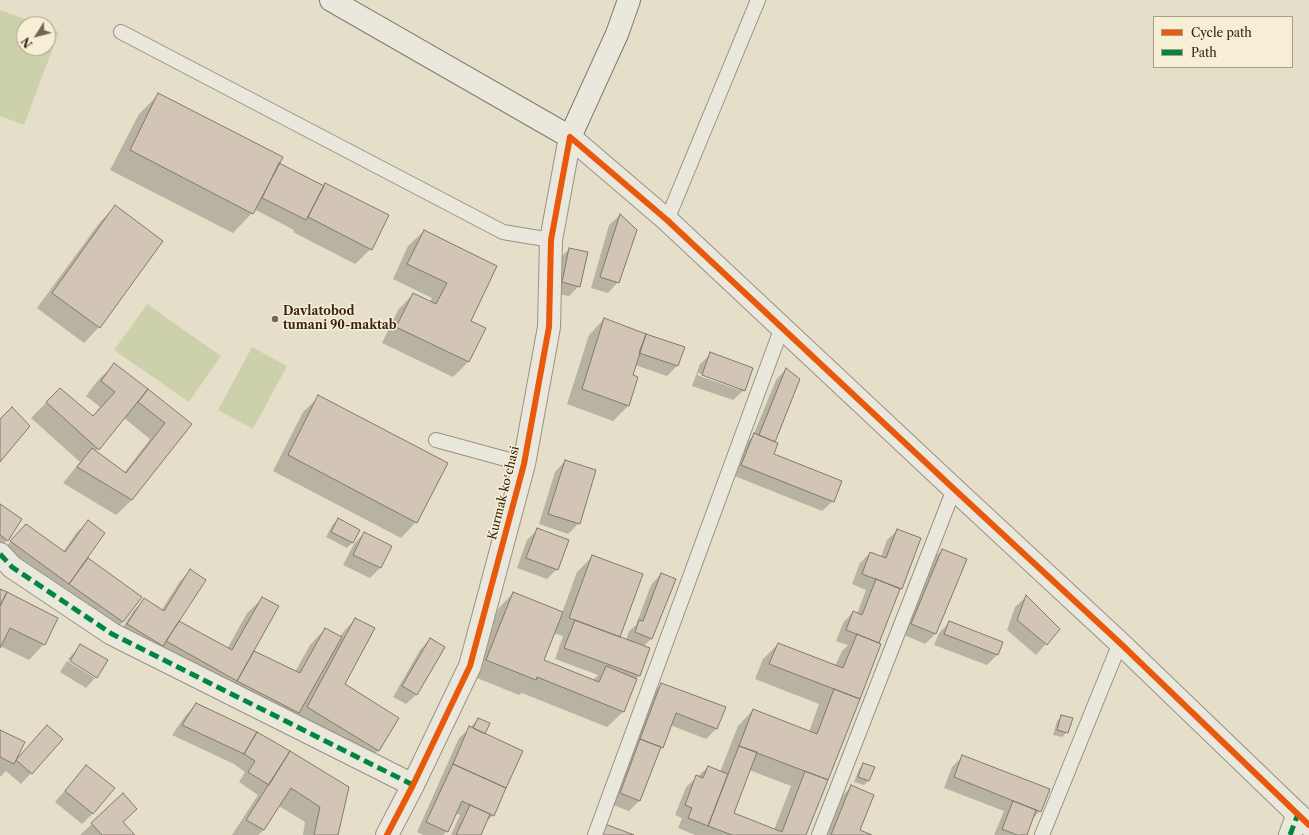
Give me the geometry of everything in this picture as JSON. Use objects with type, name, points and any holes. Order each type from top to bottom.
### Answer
[{"type":"street","points":[[331,0],[570,136],[667,220],[1120,643],[1303,820],[1290,835]]},
{"type":"street","name":"Kurmak koʻchasi","points":[[387,835],[413,785],[470,666],[524,464],[549,327],[551,240],[570,136],[617,34],[629,0]]},
{"type":"street","points":[[0,554],[12,567],[112,634],[413,785]]},
{"type":"lane","points":[[667,220],[758,0]]},
{"type":"lane","points":[[121,32],[503,232],[551,240]]},
{"type":"lane","points":[[595,835],[782,327]]},
{"type":"lane","points":[[436,440],[524,464]]},
{"type":"lane","points":[[819,835],[954,489]]},
{"type":"lane","points":[[1042,835],[1120,643]]},
{"type":"green space","points":[[0,10],[16,16],[16,56],[50,56],[24,125],[0,116]]},
{"type":"green space","points":[[56,31],[59,32],[56,40]]},
{"type":"green space","points":[[147,304],[221,356],[189,402],[114,350]]},
{"type":"green space","points":[[252,347],[287,366],[253,429],[218,410]]},
{"type":"building","points":[[158,93],[283,157],[253,214],[130,150]]},
{"type":"building","points":[[279,163],[324,186],[306,220],[262,198]]},
{"type":"building","points":[[325,183],[389,215],[372,250],[308,217]]},
{"type":"building","points":[[115,205],[163,241],[100,328],[52,293]]},
{"type":"building","points":[[620,214],[637,230],[619,283],[600,277]]},
{"type":"building","points":[[424,230],[497,266],[471,321],[486,328],[469,362],[396,327],[413,293],[436,304],[447,283],[407,264]]},
{"type":"building","points":[[569,248],[588,252],[580,287],[562,282]]},
{"type":"building","points":[[604,318],[646,334],[633,375],[638,377],[629,406],[582,389]]},
{"type":"building","points":[[646,334],[685,347],[678,366],[639,353]]},
{"type":"building","points":[[710,352],[753,368],[745,391],[702,375]]},
{"type":"building","points":[[114,363],[148,389],[99,450],[46,402],[60,388],[93,416],[115,392],[101,381]]},
{"type":"building","points":[[786,368],[800,379],[775,442],[759,435]]},
{"type":"building","points":[[148,389],[192,424],[132,500],[77,467],[92,448],[126,473],[165,423],[138,402]]},
{"type":"building","points":[[318,395],[448,463],[417,523],[288,455]]},
{"type":"building","points":[[12,407],[30,426],[0,462],[0,419]]},
{"type":"building","points":[[754,433],[778,443],[774,454],[842,481],[834,502],[741,465]]},
{"type":"building","points":[[565,460],[596,470],[580,524],[548,514]]},
{"type":"building","points":[[0,504],[22,519],[8,541],[0,535]]},
{"type":"building","points":[[338,518],[360,530],[353,543],[331,532]]},
{"type":"building","points":[[88,520],[105,533],[69,584],[10,541],[26,524],[65,552]]},
{"type":"building","points":[[537,528],[569,540],[558,570],[526,558]]},
{"type":"building","points":[[897,529],[921,538],[902,589],[862,574],[870,552],[886,558]]},
{"type":"building","points":[[364,532],[392,546],[381,568],[353,555]]},
{"type":"building","points":[[942,549],[967,559],[936,634],[911,624]]},
{"type":"building","points":[[592,555],[643,574],[620,637],[569,618]]},
{"type":"building","points":[[88,558],[142,597],[123,622],[69,584]]},
{"type":"building","points":[[190,569],[206,580],[163,646],[127,624],[144,598],[164,611]]},
{"type":"building","points":[[661,573],[676,579],[652,639],[635,632],[639,620],[643,621]]},
{"type":"building","points":[[876,579],[900,589],[879,643],[846,630],[853,611],[862,615]]},
{"type":"building","points":[[0,589],[7,592],[0,606]]},
{"type":"building","points":[[7,592],[58,618],[45,645],[10,628],[0,648],[0,606]]},
{"type":"building","points":[[513,592],[563,612],[544,660],[599,682],[606,666],[637,679],[624,712],[537,677],[536,680],[486,660]]},
{"type":"building","points":[[1026,595],[1060,629],[1047,645],[1017,620]]},
{"type":"building","points":[[262,597],[279,606],[237,681],[166,641],[179,621],[232,650]]},
{"type":"building","points":[[355,618],[375,628],[345,684],[399,718],[379,751],[307,707]]},
{"type":"building","points":[[575,620],[650,648],[640,676],[564,648]]},
{"type":"building","points":[[949,621],[1003,642],[998,655],[944,634]]},
{"type":"building","points":[[325,628],[342,637],[299,713],[237,681],[254,651],[300,673]]},
{"type":"building","points":[[857,634],[881,644],[860,699],[769,664],[778,643],[843,668]]},
{"type":"building","points":[[430,638],[445,647],[417,695],[402,686]]},
{"type":"building","points":[[80,644],[108,660],[97,678],[70,661]]},
{"type":"building","points":[[661,683],[726,707],[717,729],[676,713],[663,748],[640,739]]},
{"type":"building","points":[[834,689],[860,699],[828,780],[739,746],[753,709],[817,734]]},
{"type":"building","points":[[196,703],[257,732],[244,754],[182,725]]},
{"type":"building","points":[[1061,715],[1073,718],[1068,733],[1057,730]]},
{"type":"building","points":[[478,718],[490,723],[485,734],[473,728]]},
{"type":"building","points":[[47,725],[63,739],[32,774],[16,760]]},
{"type":"building","points":[[469,726],[523,751],[506,788],[453,764]]},
{"type":"building","points":[[0,730],[25,742],[14,764],[0,757]]},
{"type":"building","points":[[257,732],[290,751],[269,785],[248,772],[255,761],[244,754]]},
{"type":"building","points":[[640,739],[661,747],[640,801],[620,793]]},
{"type":"building","points":[[739,746],[757,752],[734,813],[782,832],[805,771],[828,780],[806,835],[732,835],[708,826]]},
{"type":"building","points":[[290,751],[349,787],[338,835],[314,835],[320,807],[291,788],[264,830],[246,820]]},
{"type":"building","points":[[962,755],[1050,789],[1041,812],[954,777]]},
{"type":"building","points":[[863,763],[875,767],[869,781],[858,777]]},
{"type":"building","points":[[453,764],[506,788],[494,816],[462,801],[448,832],[426,822]]},
{"type":"building","points":[[86,765],[115,788],[93,814],[65,791]]},
{"type":"building","points":[[708,766],[728,774],[708,826],[688,818],[692,808],[685,805],[696,775],[703,778]]},
{"type":"building","points":[[851,785],[874,795],[860,830],[872,835],[831,835]]},
{"type":"building","points":[[123,793],[137,809],[123,822],[135,835],[102,835],[91,823]]},
{"type":"building","points":[[1013,801],[1036,810],[1027,835],[1017,835],[1002,829]]},
{"type":"building","points":[[470,805],[490,814],[481,835],[456,835]]},
{"type":"building","points":[[605,824],[634,835],[601,835]]},
{"type":"marked path","points":[[0,554],[12,567],[112,634],[413,785]]},
{"type":"marked path","points":[[1290,835],[1298,814]]},
{"type":"cycle path","points":[[570,137],[667,220],[1120,643],[1309,825]]},
{"type":"cycle path","points":[[387,835],[413,785],[470,666],[524,464],[549,327],[551,240],[570,137]]},
{"type":"place","name":"Davlatobod tumani 90-maktab","points":[[275,319]]}]
